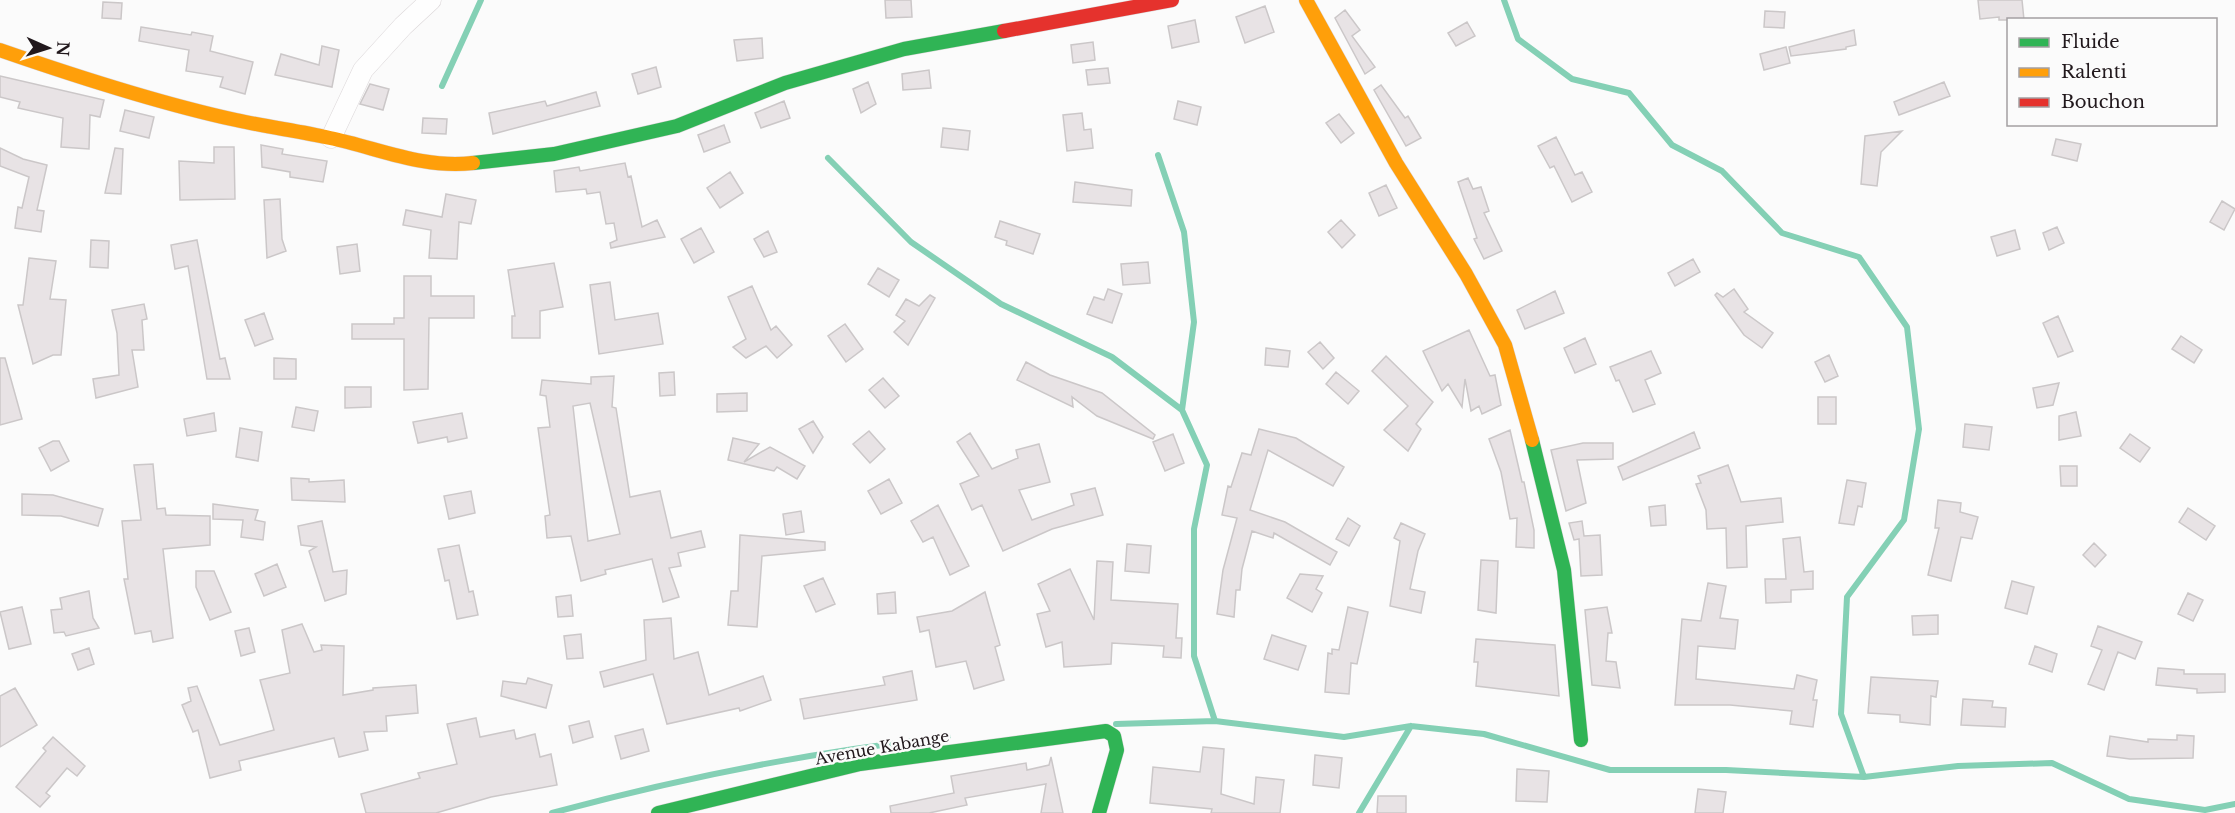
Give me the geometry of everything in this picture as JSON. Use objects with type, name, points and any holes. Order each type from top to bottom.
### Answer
[{"type":"street","points":[[331,138],[363,70],[403,26],[431,0]]},
{"type":"street","points":[[0,50],[187,108],[331,138],[420,162],[457,165],[555,154],[677,126],[785,82],[904,49],[1172,0]]},
{"type":"street","points":[[1306,0],[1396,163],[1466,274],[1505,345],[1525,412],[1564,570],[1581,740]]},
{"type":"street","name":"Avenue Kabange","points":[[658,813],[860,764],[1039,738],[1106,731],[1114,736],[1117,750],[1099,813]]},
{"type":"building","points":[[885,0],[911,0],[912,17],[886,18]]},
{"type":"building","points":[[1978,0],[2022,0],[2024,18],[1980,19]]},
{"type":"building","points":[[103,2],[122,3],[121,19],[102,18]]},
{"type":"building","points":[[1265,6],[1274,32],[1245,43],[1236,17]]},
{"type":"building","points":[[1345,10],[1360,30],[1352,36],[1375,67],[1365,74],[1335,18]]},
{"type":"building","points":[[1765,11],[1785,12],[1784,28],[1764,27]]},
{"type":"building","points":[[1195,20],[1199,42],[1172,48],[1168,26]]},
{"type":"building","points":[[1467,22],[1475,36],[1456,46],[1448,33]]},
{"type":"building","points":[[141,27],[213,36],[210,51],[253,62],[245,94],[220,87],[223,77],[186,71],[189,50],[139,41]]},
{"type":"building","points":[[1854,30],[1856,45],[1846,47],[1846,49],[1791,56],[1789,47]]},
{"type":"building","points":[[762,38],[763,58],[737,61],[734,40]]},
{"type":"building","points":[[1093,42],[1095,60],[1073,63],[1071,45]]},
{"type":"building","points":[[322,46],[339,50],[332,87],[275,75],[281,54],[319,65]]},
{"type":"building","points":[[1786,47],[1790,63],[1764,70],[1760,54]]},
{"type":"building","points":[[656,67],[661,87],[638,94],[632,74]]},
{"type":"building","points":[[1108,68],[1110,83],[1088,85],[1086,70]]},
{"type":"building","points":[[929,70],[931,88],[903,90],[902,74]]},
{"type":"building","points":[[0,76],[104,100],[100,117],[90,115],[89,149],[61,147],[63,118],[18,108],[20,102],[0,97]]},
{"type":"building","points":[[868,82],[876,104],[861,113],[853,89]]},
{"type":"building","points":[[1944,82],[1950,96],[1899,115],[1894,102]]},
{"type":"building","points":[[370,84],[389,89],[383,110],[360,104]]},
{"type":"building","points":[[1381,85],[1405,118],[1408,116],[1421,138],[1406,146],[1374,90]]},
{"type":"building","points":[[596,92],[600,106],[493,134],[489,113],[545,101],[547,106]]},
{"type":"building","points":[[784,101],[790,118],[761,128],[755,113]]},
{"type":"building","points":[[1178,101],[1201,107],[1197,125],[1174,119]]},
{"type":"building","points":[[125,110],[154,117],[149,138],[120,131]]},
{"type":"building","points":[[1082,113],[1084,130],[1091,129],[1093,148],[1067,151],[1063,115]]},
{"type":"building","points":[[1339,114],[1354,133],[1341,143],[1326,123]]},
{"type":"building","points":[[423,118],[447,119],[446,134],[422,133]]},
{"type":"building","points":[[724,125],[730,142],[704,152],[698,135]]},
{"type":"building","points":[[943,128],[970,131],[968,150],[941,147]]},
{"type":"building","points":[[1902,131],[1881,152],[1877,186],[1861,184],[1865,136]]},
{"type":"building","points":[[1556,137],[1575,175],[1582,172],[1592,192],[1572,202],[1554,166],[1550,168],[1538,146]]},
{"type":"building","points":[[2056,139],[2081,144],[2077,161],[2052,155]]},
{"type":"building","points":[[261,145],[283,149],[282,154],[327,161],[323,182],[290,177],[290,172],[262,167]]},
{"type":"building","points":[[214,147],[234,147],[235,199],[180,200],[179,161],[214,163]]},
{"type":"building","points":[[0,148],[23,159],[47,165],[37,210],[44,211],[41,232],[15,228],[18,207],[22,208],[29,177],[0,166]]},
{"type":"building","points":[[115,148],[123,149],[121,194],[105,193]]},
{"type":"building","points":[[625,163],[628,177],[631,176],[642,227],[657,220],[665,237],[611,248],[610,243],[617,240],[614,223],[606,224],[600,192],[587,194],[586,189],[556,192],[554,171],[579,167],[580,171]]},
{"type":"building","points":[[730,172],[743,193],[720,208],[707,188]]},
{"type":"building","points":[[1468,178],[1473,189],[1481,187],[1489,211],[1484,213],[1502,251],[1484,259],[1474,239],[1477,238],[1458,182]]},
{"type":"building","points":[[1075,182],[1132,190],[1131,206],[1073,202]]},
{"type":"building","points":[[1386,185],[1397,208],[1379,216],[1369,193]]},
{"type":"building","points":[[446,194],[476,200],[471,224],[459,222],[457,259],[429,258],[431,230],[403,225],[406,210],[442,217]]},
{"type":"building","points":[[280,199],[282,239],[286,251],[267,258],[264,200]]},
{"type":"building","points":[[2222,201],[2235,209],[2224,230],[2210,222]]},
{"type":"building","points":[[1341,220],[1355,235],[1342,248],[1328,232]]},
{"type":"building","points":[[1000,221],[1040,234],[1033,254],[1006,245],[1007,241],[995,237]]},
{"type":"building","points":[[2057,227],[2064,243],[2049,250],[2043,233]]},
{"type":"building","points":[[701,228],[714,252],[694,263],[681,239]]},
{"type":"building","points":[[2015,230],[2020,249],[1997,256],[1991,237]]},
{"type":"building","points":[[768,231],[777,252],[764,257],[754,239]]},
{"type":"building","points":[[91,240],[109,241],[108,268],[90,267]]},
{"type":"building","points":[[197,240],[220,359],[225,358],[230,379],[207,379],[188,266],[175,269],[171,245]]},
{"type":"building","points":[[357,244],[360,271],[340,274],[337,247]]},
{"type":"building","points":[[29,258],[56,261],[50,299],[66,300],[61,355],[53,355],[33,364],[18,305],[23,305]]},
{"type":"building","points":[[1693,259],[1700,272],[1675,286],[1668,273]]},
{"type":"building","points":[[1148,262],[1150,283],[1123,285],[1121,264]]},
{"type":"building","points":[[554,263],[563,307],[540,311],[540,338],[512,338],[512,316],[515,316],[508,270]]},
{"type":"building","points":[[878,268],[899,280],[889,297],[868,284]]},
{"type":"building","points":[[404,276],[431,276],[431,296],[474,296],[474,318],[429,318],[428,389],[404,390],[404,339],[352,339],[352,324],[394,324],[394,318],[404,318]]},
{"type":"building","points":[[610,282],[615,320],[658,313],[663,344],[599,354],[590,285]]},
{"type":"building","points":[[752,286],[771,330],[776,326],[792,345],[777,358],[766,346],[746,358],[733,347],[746,339],[728,297]]},
{"type":"building","points":[[1108,289],[1122,294],[1112,323],[1087,314],[1094,297],[1104,300]]},
{"type":"building","points":[[1734,289],[1748,309],[1744,312],[1773,333],[1762,348],[1744,335],[1715,295],[1717,293],[1723,297]]},
{"type":"building","points":[[1555,291],[1564,313],[1525,329],[1517,310]]},
{"type":"building","points":[[930,295],[935,298],[908,345],[894,332],[905,321],[896,315],[906,299],[919,306]]},
{"type":"building","points":[[144,304],[147,319],[142,320],[144,350],[132,350],[138,387],[96,398],[93,379],[119,375],[117,333],[112,310]]},
{"type":"building","points":[[264,313],[273,339],[255,346],[245,320]]},
{"type":"building","points":[[2058,316],[2073,351],[2058,357],[2043,323]]},
{"type":"building","points":[[845,324],[863,349],[846,362],[828,336]]},
{"type":"building","points":[[1469,330],[1490,376],[1495,375],[1501,405],[1482,414],[1479,406],[1471,411],[1465,379],[1462,407],[1448,384],[1442,391],[1423,351]]},
{"type":"building","points":[[2181,336],[2202,350],[2194,363],[2172,349]]},
{"type":"building","points":[[1585,338],[1596,364],[1575,373],[1564,348]]},
{"type":"building","points":[[1320,342],[1334,358],[1323,369],[1308,352]]},
{"type":"building","points":[[1266,348],[1290,351],[1288,367],[1265,365]]},
{"type":"building","points":[[1651,351],[1661,373],[1645,380],[1655,404],[1633,412],[1619,380],[1616,381],[1610,367]]},
{"type":"building","points":[[1829,355],[1838,376],[1825,382],[1815,362]]},
{"type":"building","points":[[1386,356],[1433,402],[1416,424],[1421,429],[1408,451],[1384,430],[1408,406],[1372,371]]},
{"type":"building","points":[[0,358],[5,358],[22,419],[0,425]]},
{"type":"building","points":[[274,358],[296,359],[296,379],[274,379]]},
{"type":"building","points":[[1026,362],[1050,375],[1102,393],[1155,435],[1153,439],[1097,416],[1072,397],[1073,407],[1017,380]]},
{"type":"building","points":[[674,372],[675,395],[660,396],[659,373]]},
{"type":"building","points":[[1336,372],[1359,391],[1348,404],[1326,384]]},
{"type":"building","points":[[614,376],[612,407],[616,408],[630,497],[660,491],[671,538],[701,531],[705,547],[678,553],[681,566],[669,568],[679,597],[663,602],[652,559],[605,570],[606,574],[581,581],[571,536],[547,538],[545,516],[550,515],[538,428],[550,427],[546,396],[540,395],[542,380],[591,384],[591,377]],"holes":[[[590,403],[620,534],[588,541],[573,406]]]},
{"type":"building","points":[[883,378],[899,396],[885,408],[869,390]]},
{"type":"building","points":[[2059,383],[2053,405],[2037,408],[2033,388]]},
{"type":"building","points":[[345,387],[371,387],[371,407],[345,408]]},
{"type":"building","points":[[747,393],[747,411],[717,412],[717,394]]},
{"type":"building","points":[[1818,397],[1836,397],[1836,424],[1818,424]]},
{"type":"building","points":[[296,407],[318,411],[314,431],[292,427]]},
{"type":"building","points":[[2076,412],[2081,436],[2059,440],[2059,416]]},
{"type":"building","points":[[214,413],[216,431],[187,436],[184,419]]},
{"type":"building","points":[[462,413],[467,438],[448,442],[447,437],[418,443],[413,422]]},
{"type":"building","points":[[813,421],[823,437],[813,453],[799,429]]},
{"type":"building","points":[[1965,424],[1992,427],[1989,450],[1963,447]]},
{"type":"building","points":[[240,428],[262,432],[258,461],[236,457]]},
{"type":"building","points":[[1259,429],[1296,438],[1344,467],[1333,486],[1268,450],[1250,510],[1285,522],[1337,552],[1330,565],[1274,533],[1273,538],[1252,531],[1242,569],[1240,590],[1236,590],[1234,617],[1217,614],[1223,570],[1237,518],[1222,515],[1228,486],[1231,487],[1242,453],[1251,455]]},
{"type":"building","points":[[1510,430],[1534,530],[1534,548],[1516,547],[1517,518],[1510,519],[1501,472],[1489,439]]},
{"type":"building","points":[[869,431],[885,449],[870,463],[853,444]]},
{"type":"building","points":[[1694,432],[1700,448],[1623,480],[1618,467]]},
{"type":"building","points":[[970,433],[992,469],[1018,458],[1016,450],[1039,444],[1050,482],[1019,490],[1032,520],[1074,505],[1071,494],[1095,488],[1103,515],[1052,529],[1003,551],[982,505],[972,510],[960,484],[979,476],[957,442]]},
{"type":"building","points":[[1173,434],[1184,463],[1165,471],[1153,442]]},
{"type":"building","points":[[2130,434],[2150,448],[2140,462],[2120,448]]},
{"type":"building","points":[[733,438],[759,444],[744,462],[770,447],[805,466],[797,479],[777,467],[774,471],[728,460]]},
{"type":"building","points":[[53,441],[59,441],[69,461],[51,471],[39,448]]},
{"type":"building","points":[[1583,443],[1613,443],[1613,459],[1577,460],[1586,503],[1566,511],[1551,450]]},
{"type":"building","points":[[153,464],[157,509],[165,508],[166,515],[210,516],[210,545],[163,549],[173,638],[153,642],[151,631],[135,634],[124,579],[128,579],[122,521],[141,520],[134,465]]},
{"type":"building","points":[[1728,465],[1741,502],[1781,498],[1783,522],[1746,526],[1747,567],[1727,568],[1726,528],[1707,529],[1706,510],[1696,484],[1701,483],[1698,476]]},
{"type":"building","points":[[2060,466],[2077,466],[2077,486],[2061,486]]},
{"type":"building","points":[[291,478],[309,479],[309,482],[344,480],[345,502],[292,500]]},
{"type":"building","points":[[889,479],[902,503],[881,514],[868,491]]},
{"type":"building","points":[[1847,480],[1866,483],[1862,507],[1858,506],[1854,525],[1839,523]]},
{"type":"building","points":[[471,491],[475,513],[449,519],[444,496]]},
{"type":"building","points":[[22,494],[53,495],[103,509],[98,526],[61,516],[22,515]]},
{"type":"building","points":[[1938,500],[1961,503],[1960,512],[1978,517],[1972,539],[1961,537],[1951,581],[1928,575],[1939,528],[1935,528]]},
{"type":"building","points":[[213,504],[258,510],[255,520],[265,522],[263,540],[241,537],[243,520],[213,519]]},
{"type":"building","points":[[938,505],[969,566],[950,575],[933,537],[923,542],[911,521]]},
{"type":"building","points":[[1665,505],[1666,525],[1651,526],[1649,507]]},
{"type":"building","points":[[2188,508],[2215,526],[2206,540],[2179,522]]},
{"type":"building","points":[[801,511],[804,532],[786,535],[783,514]]},
{"type":"building","points":[[1348,518],[1360,526],[1349,546],[1336,539]]},
{"type":"building","points":[[322,521],[333,572],[347,570],[346,594],[325,601],[309,551],[316,547],[301,545],[298,526]]},
{"type":"building","points":[[1582,521],[1584,536],[1600,535],[1602,575],[1581,576],[1579,539],[1574,540],[1569,523]]},
{"type":"building","points":[[1401,523],[1425,534],[1418,551],[1410,589],[1425,592],[1421,613],[1390,606],[1400,541],[1394,538]]},
{"type":"building","points":[[740,535],[825,542],[825,550],[762,556],[757,627],[728,625],[731,591],[738,591]]},
{"type":"building","points":[[1800,537],[1804,572],[1813,571],[1813,589],[1791,590],[1791,602],[1766,603],[1765,579],[1786,579],[1783,539]]},
{"type":"building","points":[[2094,543],[2106,555],[2095,567],[2083,555]]},
{"type":"building","points":[[1127,544],[1151,546],[1149,573],[1125,571]]},
{"type":"building","points":[[459,545],[469,592],[473,591],[478,615],[457,619],[449,580],[445,581],[438,549]]},
{"type":"building","points":[[1481,560],[1498,561],[1496,613],[1478,610]]},
{"type":"building","points":[[1097,561],[1113,562],[1111,600],[1178,604],[1176,638],[1182,638],[1181,658],[1163,657],[1164,646],[1112,643],[1111,664],[1064,667],[1062,642],[1046,647],[1037,614],[1050,611],[1038,584],[1070,569],[1094,620]]},
{"type":"building","points":[[277,564],[286,587],[264,596],[255,574]]},
{"type":"building","points":[[196,571],[214,571],[231,612],[210,620],[196,587]]},
{"type":"building","points":[[1300,574],[1323,576],[1316,589],[1322,593],[1312,612],[1287,598]]},
{"type":"building","points":[[823,578],[835,604],[816,612],[804,586]]},
{"type":"building","points":[[2012,581],[2034,587],[2027,614],[2005,608]]},
{"type":"building","points":[[1708,583],[1726,586],[1720,618],[1738,620],[1735,649],[1698,646],[1696,679],[1794,689],[1797,675],[1817,680],[1813,700],[1817,700],[1813,727],[1790,724],[1792,711],[1730,705],[1675,705],[1682,619],[1701,621]]},
{"type":"building","points":[[89,591],[93,618],[99,628],[66,636],[64,632],[54,633],[51,610],[62,609],[60,598]]},
{"type":"building","points":[[895,592],[896,613],[878,614],[877,594]]},
{"type":"building","points":[[985,592],[1000,645],[995,647],[1004,680],[974,689],[966,661],[936,667],[929,630],[920,632],[917,617],[952,611]]},
{"type":"building","points":[[2188,593],[2203,600],[2193,621],[2178,614]]},
{"type":"building","points":[[571,595],[573,616],[558,617],[556,597]]},
{"type":"building","points":[[22,607],[31,644],[9,649],[0,612]]},
{"type":"building","points":[[1348,607],[1368,612],[1357,664],[1351,663],[1349,694],[1325,692],[1328,653],[1332,654],[1332,649],[1339,650]]},
{"type":"building","points":[[1607,607],[1612,633],[1608,633],[1606,661],[1616,662],[1620,688],[1592,685],[1585,610]]},
{"type":"building","points":[[1938,615],[1938,634],[1913,635],[1912,616]]},
{"type":"building","points":[[671,618],[674,659],[698,652],[709,695],[763,676],[771,700],[740,711],[739,708],[667,724],[653,674],[604,687],[600,672],[646,660],[644,620]]},
{"type":"building","points":[[302,624],[314,652],[322,650],[321,645],[344,646],[343,695],[373,690],[373,688],[416,685],[418,713],[386,716],[387,731],[364,732],[368,750],[339,757],[334,738],[239,761],[241,770],[210,778],[198,730],[193,732],[182,705],[191,701],[188,688],[197,686],[220,745],[274,730],[260,680],[290,673],[282,630]]},
{"type":"building","points":[[2098,626],[2142,642],[2135,659],[2118,652],[2104,690],[2088,684],[2102,650],[2091,646]]},
{"type":"building","points":[[249,628],[255,652],[241,656],[235,631]]},
{"type":"building","points":[[581,634],[583,658],[567,659],[564,636]]},
{"type":"building","points":[[1272,635],[1306,646],[1298,670],[1264,659]]},
{"type":"building","points":[[1476,639],[1555,645],[1559,696],[1476,686],[1478,662],[1474,662]]},
{"type":"building","points":[[2035,646],[2057,654],[2052,672],[2029,664]]},
{"type":"building","points":[[89,648],[94,664],[78,670],[72,654]]},
{"type":"building","points":[[2158,668],[2184,670],[2184,674],[2225,674],[2225,692],[2197,693],[2197,689],[2156,685]]},
{"type":"building","points":[[912,671],[917,700],[804,719],[800,699],[885,685],[883,677]]},
{"type":"building","points":[[1871,677],[1938,681],[1936,697],[1931,696],[1930,725],[1900,722],[1900,715],[1868,713]]},
{"type":"building","points":[[528,678],[552,685],[546,708],[501,696],[503,681],[526,684]]},
{"type":"building","points":[[15,688],[37,725],[0,747],[0,696]]},
{"type":"building","points":[[1963,699],[1993,701],[1992,707],[2006,708],[2005,727],[1961,725]]},
{"type":"building","points":[[476,718],[480,737],[514,730],[516,739],[535,734],[540,757],[551,754],[557,785],[491,797],[436,813],[366,813],[361,794],[420,778],[418,773],[457,764],[447,724]]},
{"type":"building","points":[[589,721],[593,737],[573,743],[569,726]]},
{"type":"building","points":[[643,729],[649,751],[621,759],[615,736]]},
{"type":"building","points":[[2177,735],[2194,736],[2193,758],[2130,759],[2107,756],[2110,736],[2148,742],[2148,739],[2177,740]]},
{"type":"building","points":[[53,737],[85,766],[77,776],[67,768],[46,793],[50,796],[40,807],[16,787],[46,751],[43,748]]},
{"type":"building","points":[[1203,747],[1224,749],[1221,794],[1254,804],[1256,777],[1284,780],[1280,813],[1211,813],[1212,809],[1150,803],[1153,767],[1200,772]]},
{"type":"building","points":[[1315,755],[1342,758],[1339,788],[1313,785]]},
{"type":"building","points":[[1051,757],[1063,813],[1041,813],[1046,784],[965,798],[967,805],[929,813],[891,813],[890,806],[954,793],[951,776],[1026,763],[1027,770],[1049,765]]},
{"type":"building","points":[[1517,769],[1549,771],[1547,802],[1516,801]]},
{"type":"building","points":[[1698,789],[1726,792],[1723,813],[1695,813]]},
{"type":"building","points":[[1378,796],[1406,796],[1406,813],[1377,813]]},
{"type":"waterway","points":[[442,86],[481,0]]},
{"type":"waterway","points":[[1504,0],[1518,39],[1572,79],[1629,93],[1672,145],[1722,171],[1782,233],[1859,257],[1907,327],[1919,429],[1904,520],[1847,597],[1841,714],[1864,777]]},
{"type":"waterway","points":[[1158,155],[1184,232],[1194,322],[1182,410]]},
{"type":"waterway","points":[[828,158],[911,242],[1001,304],[1112,357],[1182,410],[1207,465],[1194,529],[1194,656],[1215,721]]},
{"type":"waterway","points":[[1116,724],[1215,721],[1344,737],[1411,726],[1484,734],[1610,770],[1726,770],[1864,777],[1958,766],[2052,763],[2129,799],[2205,810],[2235,804]]},
{"type":"waterway","points":[[1359,813],[1411,726]]},
{"type":"waterway","points":[[552,813],[650,788],[748,767],[848,750],[948,737]]},
{"type":"traffic: fast","points":[[473,163],[554,154],[677,126],[785,83],[904,49],[1004,31]]},
{"type":"traffic: fast","points":[[1532,440],[1564,570],[1581,740]]},
{"type":"traffic: fast","points":[[658,813],[860,764],[1106,731],[1114,736],[1117,750],[1099,813]]},
{"type":"traffic: slow","points":[[1306,0],[1396,163],[1466,274],[1505,345],[1532,440]]},
{"type":"traffic: slow","points":[[0,50],[177,106],[348,142],[418,160],[454,164],[473,163]]},
{"type":"traffic: jam","points":[[1004,31],[1172,0]]}]
